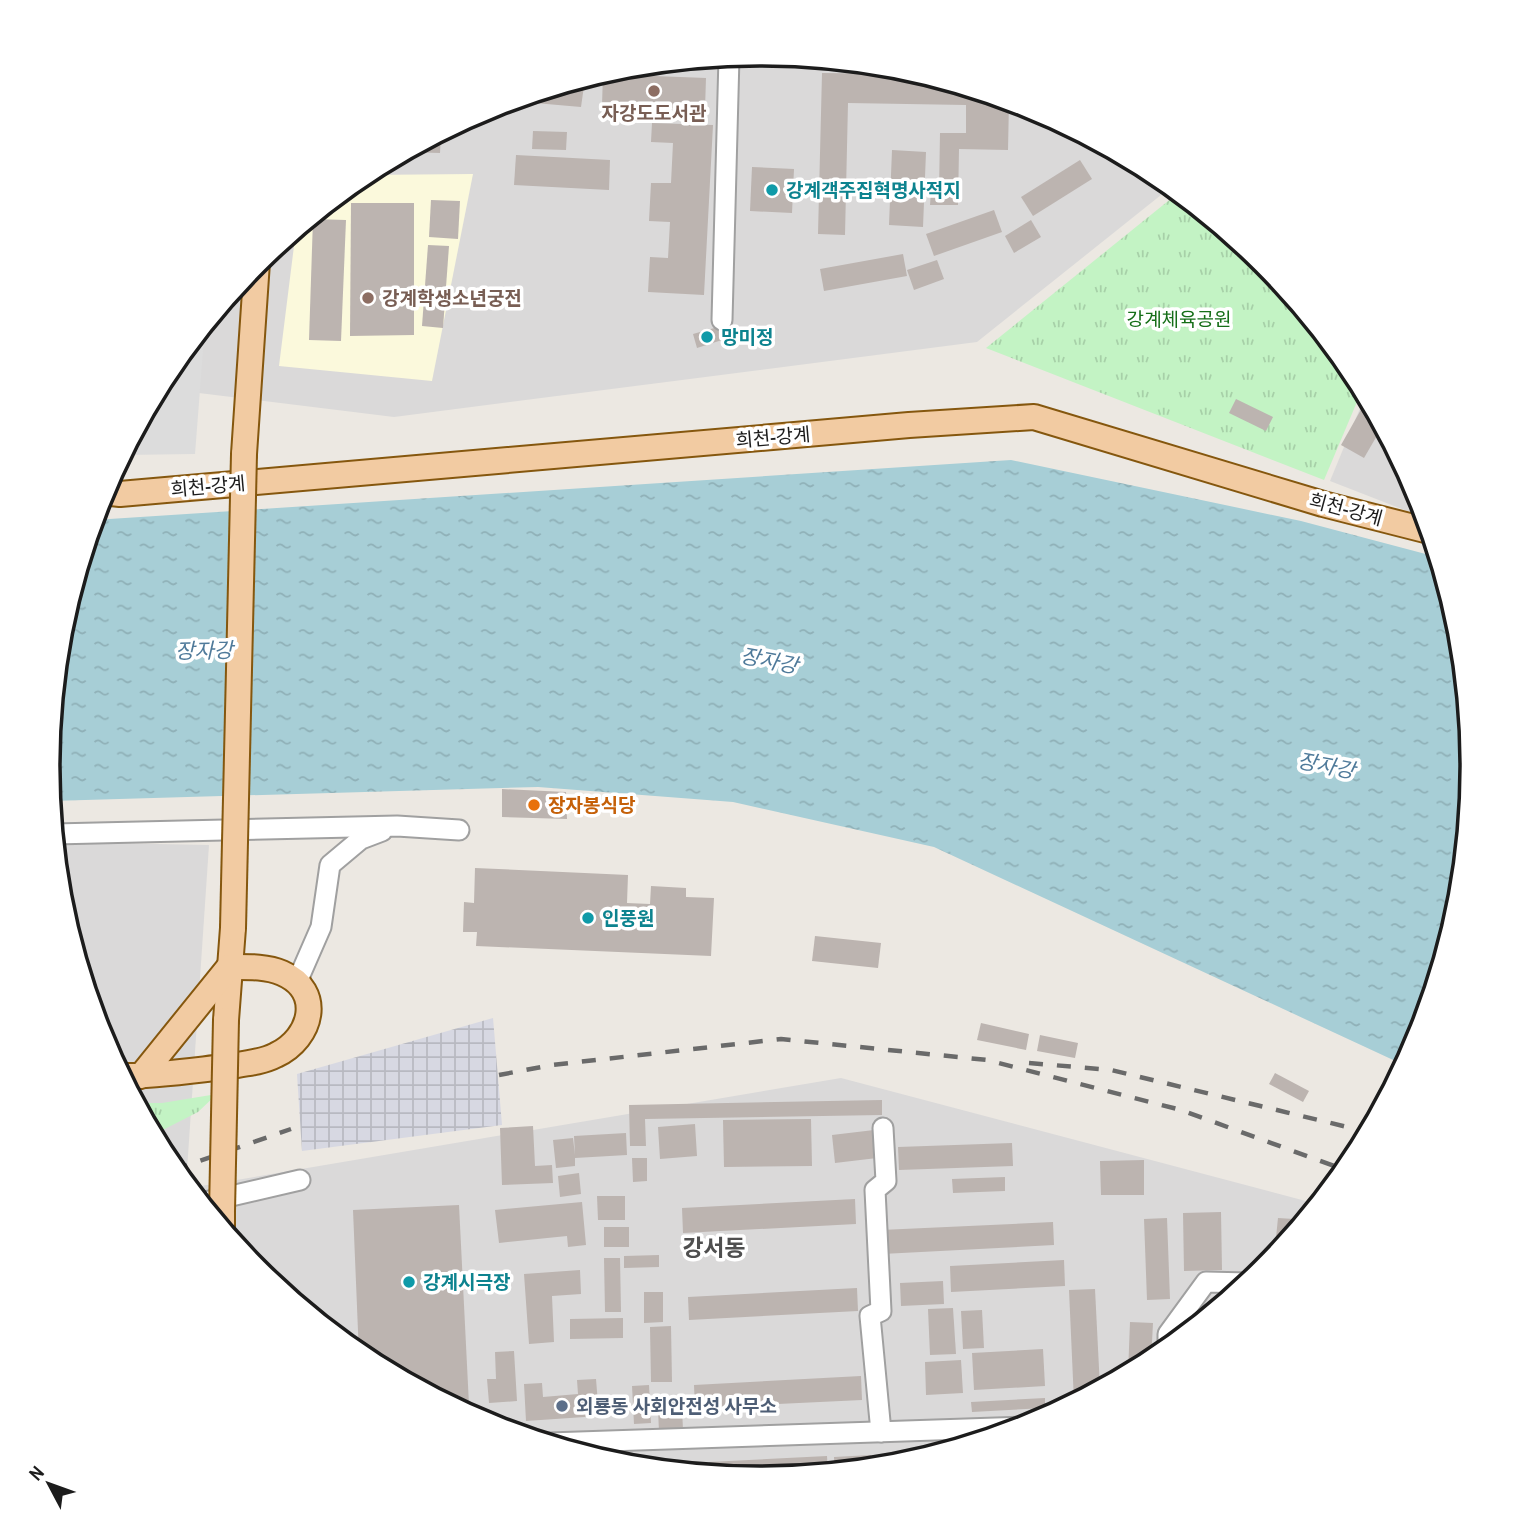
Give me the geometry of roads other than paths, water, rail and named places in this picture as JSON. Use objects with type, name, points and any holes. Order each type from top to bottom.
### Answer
[{"type":"main road","points":[[215,1207],[233,928],[244,454],[256,282]]},
{"type":"main road","name":"희천-강계","points":[[116,492],[909,425],[1034,417],[1323,504],[1417,528]]},
{"type":"main road","points":[[132,1075],[229,967],[264,968],[282,972],[297,982],[304,992],[308,1003],[308,1017],[303,1034],[274,1056],[251,1063],[132,1076]]},
{"type":"street","points":[[722,320],[729,67]]},
{"type":"street","points":[[63,834],[397,826],[458,830]]},
{"type":"street","points":[[297,982],[321,927],[330,865],[361,839],[397,826]]},
{"type":"street","points":[[881,1432],[870,1316],[881,1311],[875,1190],[886,1181],[883,1128]]},
{"type":"street","points":[[220,1212],[300,1180]]},
{"type":"street","points":[[1168,1335],[1206,1282],[1232,1283]]},
{"type":"street","points":[[575,1442],[987,1428]]},
{"type":"water","name":"장자강","points":[[1011,460],[1301,521],[1426,554],[1436,585],[1454,675],[1460,766],[1454,858],[1436,948],[1422,992],[1394,1060],[934,847],[733,802],[538,787],[61,801],[61,721],[65,675],[83,585],[105,519]]},
{"type":"railway","points":[[499,1075],[552,1065],[781,1039],[987,1060],[1181,1110],[1334,1166]]},
{"type":"railway","points":[[1029,1063],[1111,1070],[1358,1130]]},
{"type":"railway","points":[[185,1166],[291,1129]]},
{"type":"place","name":"자강도도서관","points":[[654,91]]},
{"type":"place","name":"강계객주집혁명사적지","points":[[772,190]]},
{"type":"place","name":"강계학생소년궁전","points":[[368,298]]},
{"type":"place","name":"망미정","points":[[707,337]]},
{"type":"place","name":"장자봉식당","points":[[534,805]]},
{"type":"place","name":"인풍원","points":[[588,918]]},
{"type":"place","name":"강계시극장","points":[[409,1282]]},
{"type":"place","name":"외룡동 사회안전성 사무소","points":[[562,1406]]},
{"type":"district","name":"강서동","points":[[714,1248]]},
{"type":"park label","name":"강계체육공원","points":[[1179,319]]}]
